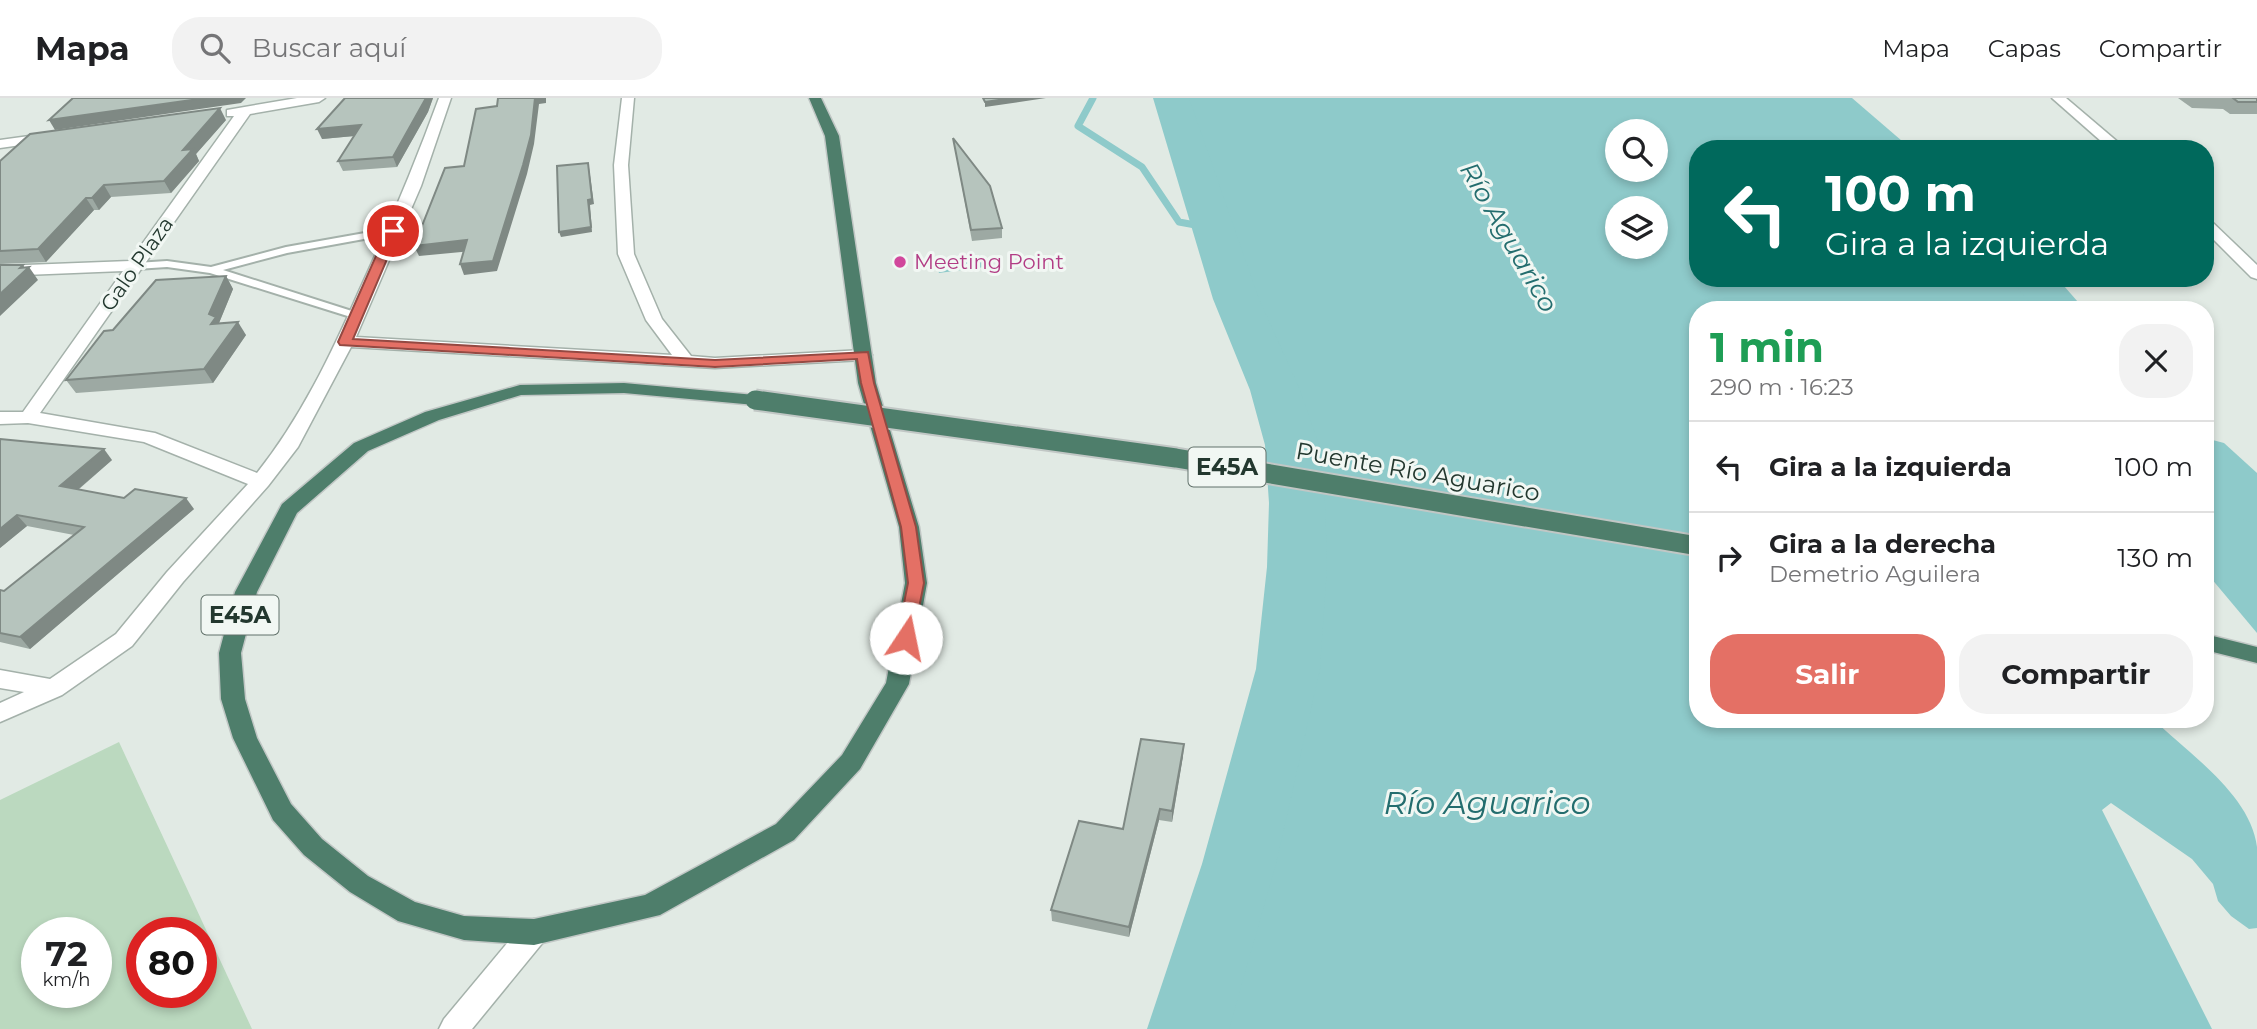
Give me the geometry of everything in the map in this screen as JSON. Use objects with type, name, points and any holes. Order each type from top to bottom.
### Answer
[{"type":"highway","name":"E45A","points":[[534,932],[650,906],[785,832],[851,762],[897,684],[916,583],[909,527],[867,383],[832,136],[815,98]]},
{"type":"highway","name":"Puente Río Aguarico","points":[[534,932],[464,928],[408,912],[359,884],[313,847],[282,812],[245,738],[233,699],[230,653],[246,592],[289,509],[360,447],[432,416],[520,390],[624,388],[755,400],[1176,458],[1689,544]]},
{"type":"highway","points":[[2214,644],[2257,655]]},
{"type":"street","points":[[218,115],[319,98]]},
{"type":"street","points":[[0,712],[54,689],[124,640],[175,577],[261,482],[291,443],[345,342],[414,186],[445,98]]},
{"type":"street","points":[[628,98],[621,165],[626,254],[654,320],[686,362]]},
{"type":"street","points":[[2058,98],[2108,140]]},
{"type":"street","name":"Galo Plaza","points":[[28,417],[245,111]]},
{"type":"street","points":[[0,144],[68,135]]},
{"type":"street","points":[[2214,232],[2257,274]]},
{"type":"street","points":[[0,271],[136,265]]},
{"type":"street","points":[[345,342],[715,363],[863,355]]},
{"type":"street","points":[[0,418],[28,417],[148,438],[261,482]]},
{"type":"street","points":[[0,679],[54,689]]},
{"type":"street","points":[[454,1029],[534,932]]},
{"type":"lane","points":[[211,270],[286,250],[393,231]]},
{"type":"lane","points":[[136,265],[167,264],[211,270],[355,316]]},
{"type":"green space","points":[[119,742],[200,917],[126,917],[126,1008],[217,1008],[217,953],[252,1029],[0,1029],[0,800]]},
{"type":"water","name":"Río Aguarico","points":[[1171,98],[1830,98],[1878,140],[1689,140],[1689,287],[2040,287],[2053,301],[1689,301],[1689,728],[2163,728],[2231,793],[2252,828],[2257,847],[2257,928],[2249,929],[2231,916],[2218,901],[2213,884],[2192,859],[2111,803],[2102,810],[2212,1029],[1188,1029],[1239,864],[1288,669],[1297,567],[1297,503],[1292,445],[1275,390],[1236,299]]},
{"type":"water","points":[[981,255],[985,267],[939,273],[935,260]]},
{"type":"water","points":[[2214,464],[2257,505],[2257,633],[2214,582]]},
{"type":"building","points":[[73,98],[206,98],[49,120]]},
{"type":"building","points":[[345,98],[426,98],[393,157],[338,161],[361,125],[317,129]]},
{"type":"building","points":[[498,98],[535,98],[531,135],[493,261],[460,264],[467,240],[414,246],[445,168],[464,166],[476,109],[497,106]]},
{"type":"building","points":[[983,98],[1012,98],[985,102]]},
{"type":"building","points":[[2233,98],[2257,98],[2257,102],[2238,102]]},
{"type":"building","points":[[220,108],[183,150],[193,149],[164,181],[104,185],[92,198],[86,198],[38,249],[0,251],[0,161],[30,134]]},
{"type":"building","points":[[953,138],[990,186],[1002,228],[971,230]]},
{"type":"building","points":[[588,163],[592,199],[588,200],[591,227],[559,232],[557,166]]},
{"type":"building","points":[[0,265],[23,265],[20,268],[29,267],[0,294]]},
{"type":"building","points":[[226,276],[209,314],[216,317],[211,324],[238,322],[204,369],[66,380],[104,331],[113,330],[156,280]]},
{"type":"building","points":[[0,439],[104,449],[60,486],[124,498],[135,489],[186,498],[20,637],[0,633],[0,590],[4,591],[84,527],[17,515],[0,529]]},
{"type":"building","points":[[1141,739],[1184,744],[1172,811],[1160,809],[1129,927],[1051,910],[1079,821],[1123,829]]},
{"type":"waterway","points":[[1093,98],[1078,126],[1142,167],[1179,222],[1223,230]]},
{"type":"waterway","points":[[1171,98],[1236,299],[1275,390],[1292,445],[1297,503],[1297,567],[1288,669],[1239,864],[1188,1029]]},
{"type":"waterway","points":[[1830,98],[1878,140]]},
{"type":"waterway","points":[[2040,287],[2053,301]]},
{"type":"waterway","points":[[2214,464],[2257,505]]},
{"type":"place","name":"Meeting Point","points":[[900,262]]},
{"type":"route","points":[[393,231],[345,342],[715,363],[863,355],[867,383],[909,527],[916,583],[906,638]]}]
